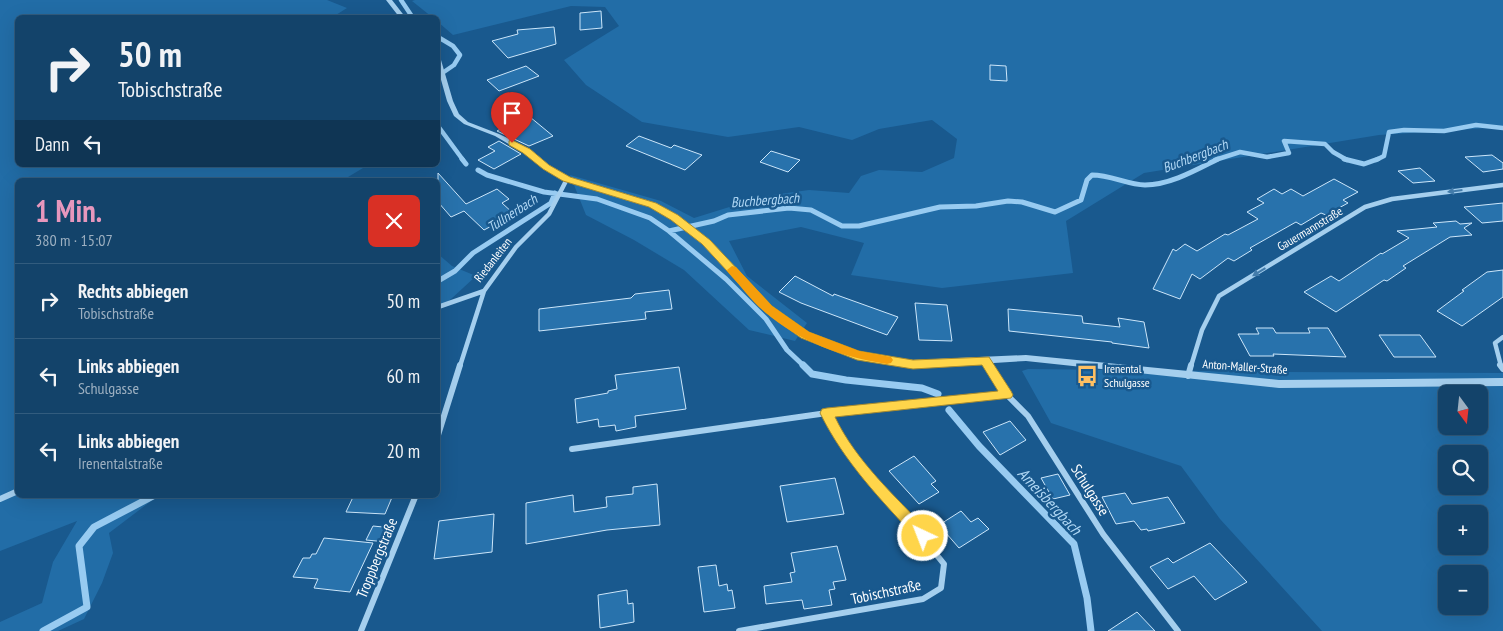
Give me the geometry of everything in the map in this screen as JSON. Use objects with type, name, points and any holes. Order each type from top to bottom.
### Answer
[{"type":"street","points":[[390,0],[401,15]]},
{"type":"street","points":[[440,65],[443,80]]},
{"type":"street","name":"Anton-Maller-Straße","points":[[443,80],[456,115],[466,123],[497,135],[526,151],[546,167],[566,179],[652,205],[681,222],[706,242],[768,309],[805,335],[857,355],[913,364],[1026,358],[1279,384],[1503,382]]},
{"type":"street","name":"Riedanleiten","points":[[440,306],[484,291],[516,247],[549,214],[564,188],[566,179]]},
{"type":"street","name":"Gauermannstraße","points":[[1188,376],[1202,330],[1219,296],[1357,212],[1392,199],[1503,185]]},
{"type":"street","points":[[440,429],[484,291]]},
{"type":"street","points":[[1503,337],[1495,343],[1499,363],[1503,369]]},
{"type":"street","name":"Schulgasse","points":[[985,360],[1007,395],[1028,416],[1103,534],[1178,631]]},
{"type":"street","points":[[572,449],[827,413],[1007,395]]},
{"type":"street","name":"Tobischstraße","points":[[739,631],[924,600],[941,588],[944,564],[923,536],[866,474],[835,431],[827,413]]},
{"type":"street","points":[[0,499],[15,492]]},
{"type":"street","name":"Troppbergstraße","points":[[361,631],[415,498]]},
{"type":"shaded area","points":[[0,0],[327,0],[347,8],[336,15],[15,15],[15,167],[365,167],[346,178],[15,178],[15,498],[155,498],[109,533],[113,553],[102,583],[84,619],[58,631],[0,631],[0,622],[42,603],[53,562],[77,521],[0,551]]},
{"type":"shaded area","points":[[1503,0],[1503,127],[1379,135],[1144,173],[1066,221],[1073,273],[942,288],[851,275],[864,243],[801,227],[729,241],[747,276],[807,323],[795,341],[749,330],[684,270],[634,240],[586,215],[570,175],[661,201],[694,218],[765,196],[809,190],[849,193],[861,176],[879,170],[922,172],[954,158],[957,139],[932,120],[879,129],[852,140],[799,127],[728,137],[642,122],[586,85],[564,60],[619,26],[605,7],[571,6],[453,35],[440,24],[440,15],[430,15],[412,1]]},
{"type":"shaded area","points":[[440,256],[452,266],[476,276],[440,309]]},
{"type":"shaded area","points":[[1028,369],[1503,373],[1503,631],[1322,631],[1220,519],[1181,466],[1051,423],[1022,371]]},
{"type":"building","points":[[601,11],[602,28],[580,30],[580,13]]},
{"type":"building","points":[[554,27],[556,44],[508,58],[492,41],[518,34],[517,30]]},
{"type":"building","points":[[990,65],[1006,66],[1007,81],[990,80]]},
{"type":"building","points":[[526,66],[539,76],[499,91],[487,80]]},
{"type":"building","points":[[525,115],[553,136],[529,146],[497,131]]},
{"type":"building","points":[[639,136],[671,148],[674,145],[702,155],[685,170],[626,146]]},
{"type":"building","points":[[499,141],[521,154],[494,169],[478,160],[495,151],[488,147]]},
{"type":"building","points":[[771,151],[800,160],[788,172],[760,162]]},
{"type":"building","points":[[1492,155],[1503,163],[1503,169],[1483,172],[1465,157]]},
{"type":"building","points":[[1420,168],[1435,181],[1413,183],[1398,171]]},
{"type":"building","points":[[438,173],[466,204],[497,189],[509,199],[502,203],[514,214],[484,230],[464,211],[451,217],[440,204],[440,178],[438,178]]},
{"type":"building","points":[[1334,179],[1358,192],[1343,200],[1348,203],[1326,215],[1321,213],[1301,225],[1296,222],[1250,248],[1252,250],[1234,261],[1228,258],[1200,279],[1192,274],[1180,299],[1153,289],[1173,249],[1176,251],[1185,244],[1197,251],[1225,234],[1228,235],[1258,219],[1247,212],[1264,203],[1257,199],[1274,189],[1282,194],[1291,189],[1303,196]]},
{"type":"building","points":[[1503,203],[1503,221],[1482,223],[1464,207]]},
{"type":"building","points":[[1456,221],[1460,224],[1472,223],[1464,228],[1472,235],[1450,237],[1403,266],[1406,268],[1387,281],[1384,280],[1336,312],[1304,292],[1331,276],[1339,281],[1381,253],[1409,238],[1397,231],[1437,227],[1433,223]]},
{"type":"building","points":[[1503,270],[1503,297],[1462,326],[1437,311],[1487,272]]},
{"type":"building","points":[[795,276],[833,296],[834,294],[898,317],[887,335],[801,303],[779,292]]},
{"type":"building","points":[[669,290],[672,309],[645,312],[646,319],[539,331],[539,309],[631,298],[635,294]]},
{"type":"building","points":[[915,303],[947,305],[952,341],[919,340]]},
{"type":"building","points":[[1008,309],[1082,316],[1083,323],[1120,327],[1118,318],[1144,322],[1149,348],[1009,331]]},
{"type":"building","points":[[1256,328],[1273,328],[1276,333],[1310,333],[1308,328],[1328,328],[1346,357],[1273,354],[1274,356],[1250,356],[1238,334],[1259,334]]},
{"type":"building","points":[[1379,335],[1420,335],[1436,357],[1394,357]]},
{"type":"building","points":[[679,367],[686,409],[635,416],[636,427],[616,431],[615,425],[599,427],[598,419],[577,423],[575,399],[608,393],[608,391],[617,389],[615,375]]},
{"type":"building","points":[[1010,421],[1026,440],[1000,455],[983,432]]},
{"type":"building","points":[[914,456],[936,481],[931,484],[939,492],[919,504],[889,471]]},
{"type":"building","points":[[1058,474],[1070,495],[1053,499],[1041,478]]},
{"type":"building","points":[[835,478],[844,514],[787,522],[780,486]]},
{"type":"building","points":[[657,484],[660,525],[607,530],[526,544],[526,503],[573,495],[574,512],[607,507],[606,497],[633,494],[633,487]]},
{"type":"building","points":[[1125,493],[1132,504],[1168,497],[1185,523],[1148,531],[1147,529],[1141,530],[1134,521],[1116,524],[1102,497]]},
{"type":"building","points":[[353,498],[392,498],[385,514],[346,512]]},
{"type":"building","points":[[961,511],[971,522],[978,518],[989,529],[959,548],[939,525]]},
{"type":"building","points":[[494,514],[492,552],[434,559],[439,521]]},
{"type":"building","points":[[373,526],[393,528],[387,542],[366,540]]},
{"type":"building","points":[[324,538],[373,543],[350,592],[314,588],[318,579],[293,577],[303,558],[310,558],[312,554],[316,554]]},
{"type":"building","points":[[1210,543],[1247,582],[1215,600],[1194,576],[1168,589],[1150,567],[1168,558],[1173,563]]},
{"type":"building","points":[[837,546],[846,580],[833,582],[835,589],[829,590],[832,605],[804,609],[802,600],[766,604],[764,586],[792,582],[790,573],[795,572],[791,553]]},
{"type":"building","points":[[716,565],[719,586],[727,584],[728,591],[732,590],[735,608],[704,612],[698,567]]},
{"type":"building","points":[[627,590],[628,604],[633,603],[634,622],[600,628],[598,595]]},
{"type":"building","points":[[1137,612],[1155,631],[1108,631]]},
{"type":"waterway","name":"Tullnerbach","points":[[401,0],[411,15]]},
{"type":"waterway","name":"Tullnerbach","points":[[440,38],[453,46],[460,55],[454,65],[440,75]]},
{"type":"waterway","name":"Buchbergbach","points":[[1378,159],[1384,156],[1389,132],[1404,130],[1444,131],[1476,125],[1503,128]]},
{"type":"waterway","name":"Tullnerbach","points":[[440,129],[463,160]]},
{"type":"waterway","name":"Buchbergbach","points":[[1218,159],[1240,152],[1267,157],[1289,153],[1284,141],[1325,144],[1333,152],[1346,160]]},
{"type":"waterway","name":"Tullnerbach","points":[[462,159],[466,164]]},
{"type":"waterway","name":"Buchbergbach","points":[[669,231],[714,221],[728,215],[789,208],[811,210],[842,226],[859,226],[940,207],[976,206],[1008,201],[1022,202],[1055,212],[1081,200],[1087,180],[1092,175],[1139,185],[1154,184],[1183,176],[1218,159]]},
{"type":"waterway","name":"Buchbergbach","points":[[1346,160],[1364,164],[1378,159]]},
{"type":"waterway","name":"Tullnerbach","points":[[478,170],[487,175],[555,193]]},
{"type":"waterway","name":"Tullnerbach","points":[[440,280],[455,271],[473,253],[551,203],[555,193]]},
{"type":"waterway","name":"Ameisbergbach","points":[[555,193],[597,199],[650,218],[669,231]]},
{"type":"waterway","name":"Ameisbergbach","points":[[669,231],[726,279],[766,319],[787,350],[804,366]]},
{"type":"waterway","name":"Ameisbergbach","points":[[804,366],[812,374],[846,380],[922,388],[938,394]]},
{"type":"waterway","name":"Ameisbergbach","points":[[949,410],[979,446],[1074,544],[1087,598],[1091,631]]},
{"type":"waterway","name":"Tullnerbach","points":[[43,631],[87,607],[79,546],[94,527],[149,498]]},
{"type":"slow traffic","points":[[732,270],[768,309],[805,335],[857,355],[887,360]]},
{"type":"place","name":"Irenental Schulgasse","points":[[1087,376]]},
{"type":"route","points":[[512,143],[566,179],[652,205],[674,217],[706,242],[768,309],[805,335],[857,355],[913,364],[985,360],[1007,395],[827,413],[835,431],[866,474],[923,536]]}]
